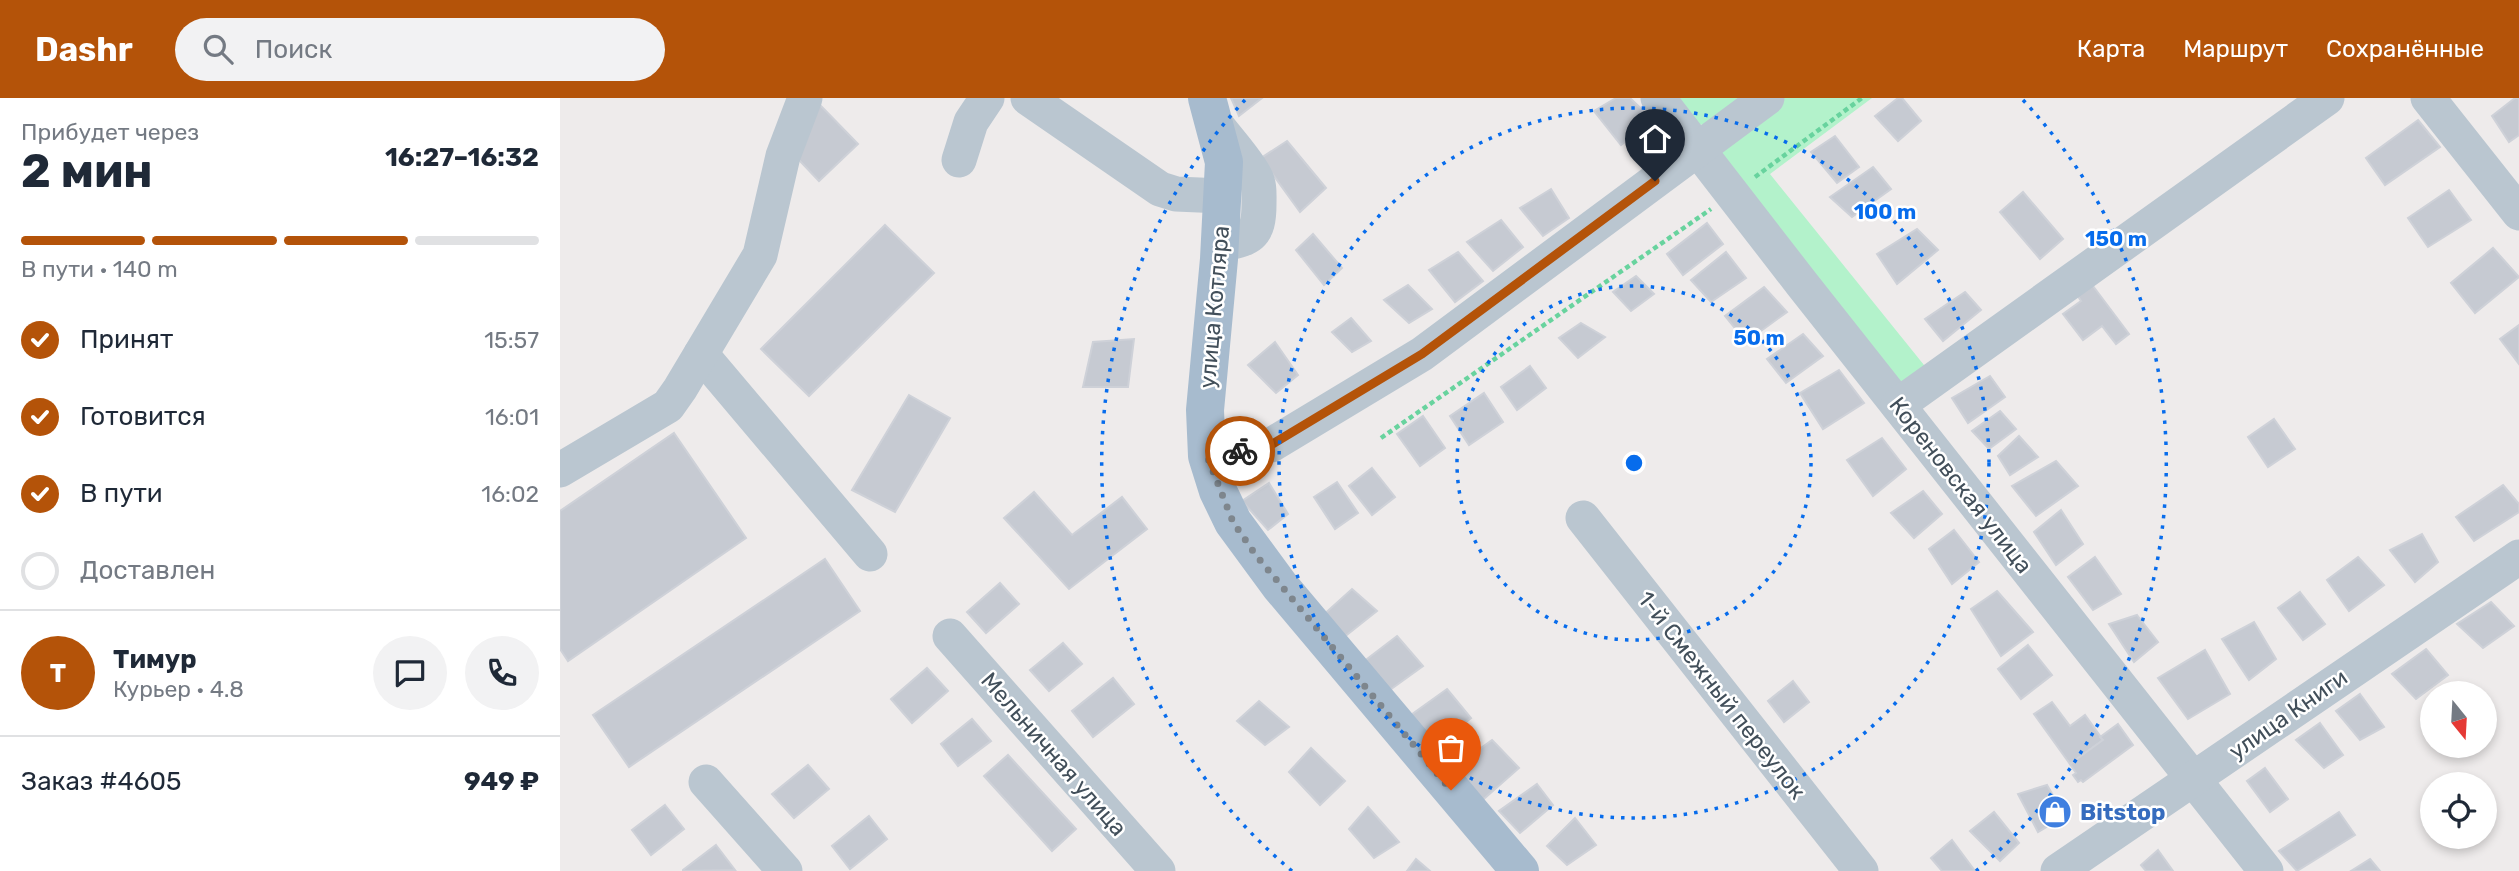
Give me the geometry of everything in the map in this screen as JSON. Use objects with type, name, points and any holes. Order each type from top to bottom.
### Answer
[{"type":"main road","name":"улица Котляра","points":[[1210,109],[1224,162],[1220,244],[1205,410],[1207,456],[1233,522],[1255,554],[1520,871]]},
{"type":"street","points":[[560,470],[668,406],[760,255],[783,156],[805,98]]},
{"type":"street","points":[[959,160],[971,122],[987,98]]},
{"type":"street","points":[[1028,98],[1160,189],[1175,194],[1222,196]]},
{"type":"street","name":"Кореновская улица","points":[[1658,98],[2266,871]]},
{"type":"street","points":[[1207,456],[1271,445],[1422,354],[1767,98]]},
{"type":"street","points":[[1898,405],[2327,98]]},
{"type":"street","points":[[2428,98],[2519,213]]},
{"type":"street","points":[[1210,109],[1255,176],[1259,191],[1259,214],[1255,231],[1244,240],[1220,244]]},
{"type":"street","points":[[701,354],[870,554]]},
{"type":"street","name":"1-й Смежный переулок","points":[[1583,518],[1861,871]]},
{"type":"street","name":"улица Книги","points":[[2058,871],[2519,557]]},
{"type":"street","name":"Мельничная улица","points":[[950,636],[1158,871]]},
{"type":"street","points":[[706,782],[785,871]]},
{"type":"path","points":[[1381,438],[1552,322],[1862,98]]},
{"type":"green space","points":[[1669,98],[1751,98],[1715,122],[1699,124],[1689,120]]},
{"type":"green space","points":[[1779,98],[1872,98],[1770,174],[1928,370],[1904,387],[1716,155]]},
{"type":"building","points":[[1231,98],[1262,98],[1239,116]]},
{"type":"building","points":[[1616,98],[1630,98],[1653,120],[1621,145],[1594,111]]},
{"type":"building","points":[[1898,98],[1902,98],[1921,121],[1898,141],[1875,116]]},
{"type":"building","points":[[2515,98],[2519,98],[2519,135],[2509,142],[2492,116]]},
{"type":"building","points":[[819,104],[858,144],[819,181],[781,141]]},
{"type":"building","points":[[2418,120],[2440,147],[2385,185],[2366,158]]},
{"type":"building","points":[[1835,136],[1859,167],[1837,183],[1811,152]]},
{"type":"building","points":[[1287,141],[1326,188],[1300,212],[1261,158]]},
{"type":"building","points":[[1873,167],[1891,189],[1852,217],[1830,197]]},
{"type":"building","points":[[1551,189],[1569,218],[1543,236],[1520,208]]},
{"type":"building","points":[[2449,190],[2471,220],[2428,247],[2408,218]]},
{"type":"building","points":[[2023,192],[2063,239],[2040,259],[2000,212]]},
{"type":"building","points":[[1501,220],[1523,247],[1493,271],[1467,242]]},
{"type":"building","points":[[1707,223],[1723,244],[1683,275],[1667,254]]},
{"type":"building","points":[[885,225],[934,273],[809,396],[761,349]]},
{"type":"building","points":[[1917,229],[1938,250],[1897,284],[1877,254]]},
{"type":"building","points":[[1313,234],[1342,268],[1324,285],[1296,250]]},
{"type":"building","points":[[2493,248],[2519,277],[2475,313],[2451,283]]},
{"type":"building","points":[[1458,252],[1483,281],[1455,302],[1429,270]]},
{"type":"building","points":[[1726,252],[1746,278],[1711,302],[1691,280]]},
{"type":"building","points":[[1636,276],[1654,294],[1631,311],[1613,292]]},
{"type":"building","points":[[2090,282],[2129,334],[2116,344],[2102,326],[2083,340],[2063,314],[2081,301],[2076,293]]},
{"type":"building","points":[[1408,285],[1432,309],[1409,323],[1384,300]]},
{"type":"building","points":[[1764,287],[1787,312],[1746,342],[1725,316]]},
{"type":"building","points":[[1965,292],[1981,310],[1943,341],[1925,319]]},
{"type":"building","points":[[1351,318],[1371,341],[1352,352],[1332,332]]},
{"type":"building","points":[[1581,323],[1605,337],[1578,358],[1559,338]]},
{"type":"building","points":[[2519,325],[2519,364],[2500,339]]},
{"type":"building","points":[[1803,334],[1823,356],[1786,383],[1767,359]]},
{"type":"building","points":[[1134,339],[1128,387],[1083,387],[1093,342]]},
{"type":"building","points":[[1275,342],[1298,375],[1276,393],[1248,365]]},
{"type":"building","points":[[1530,366],[1546,388],[1517,410],[1501,387]]},
{"type":"building","points":[[1839,370],[1864,403],[1823,429],[1800,393]]},
{"type":"building","points":[[1990,376],[2005,397],[1968,423],[1952,398]]},
{"type":"building","points":[[1484,393],[1503,422],[1469,445],[1450,416]]},
{"type":"building","points":[[909,395],[950,418],[895,512],[852,490]]},
{"type":"building","points":[[2000,411],[2016,429],[1989,449],[1972,431]]},
{"type":"building","points":[[1423,416],[1445,448],[1420,466],[1397,434]]},
{"type":"building","points":[[2274,419],[2295,449],[2268,467],[2248,437]]},
{"type":"building","points":[[674,433],[746,538],[568,661],[560,649],[560,511]]},
{"type":"building","points":[[2019,436],[2038,457],[2010,475],[1998,456]]},
{"type":"building","points":[[1882,438],[1906,469],[1873,496],[1847,460]]},
{"type":"building","points":[[2056,461],[2078,486],[2036,516],[2012,486]]},
{"type":"building","points":[[1372,468],[1395,497],[1372,515],[1349,486]]},
{"type":"building","points":[[1337,482],[1358,513],[1335,529],[1314,497]]},
{"type":"building","points":[[1269,483],[1288,514],[1268,530],[1242,501]]},
{"type":"building","points":[[2503,485],[2519,504],[2519,512],[2474,541],[2456,517]]},
{"type":"building","points":[[1923,491],[1942,514],[1914,538],[1891,513]]},
{"type":"building","points":[[1034,492],[1072,535],[1122,497],[1147,529],[1069,589],[1004,518]]},
{"type":"building","points":[[2061,510],[2083,544],[2056,565],[2034,532]]},
{"type":"building","points":[[1954,530],[1979,562],[1952,584],[1929,549]]},
{"type":"building","points":[[2422,534],[2438,562],[2415,582],[2390,550]]},
{"type":"building","points":[[2095,557],[2121,594],[2093,610],[2068,577]]},
{"type":"building","points":[[2358,557],[2384,585],[2349,611],[2327,580]]},
{"type":"building","points":[[825,559],[860,611],[629,767],[593,715]]},
{"type":"building","points":[[1000,583],[1019,604],[986,633],[967,612]]},
{"type":"building","points":[[1352,589],[1377,611],[1343,638],[1320,618]]},
{"type":"building","points":[[1997,591],[2033,632],[2001,656],[1971,609]]},
{"type":"building","points":[[2300,592],[2325,624],[2303,640],[2278,608]]},
{"type":"building","points":[[2491,602],[2514,626],[2483,648],[2457,624]]},
{"type":"building","points":[[2137,615],[2158,642],[2134,662],[2109,624]]},
{"type":"building","points":[[2254,622],[2276,659],[2249,680],[2222,639]]},
{"type":"building","points":[[1397,636],[1423,666],[1383,695],[1358,666]]},
{"type":"building","points":[[1063,643],[1082,664],[1049,691],[1030,670]]},
{"type":"building","points":[[2028,645],[2052,675],[2021,699],[1998,669]]},
{"type":"building","points":[[2426,649],[2448,675],[2440,681],[2420,681],[2420,696],[2416,699],[2392,674]]},
{"type":"building","points":[[2205,650],[2230,694],[2188,719],[2158,678]]},
{"type":"building","points":[[927,668],[948,691],[912,723],[891,699]]},
{"type":"building","points":[[1113,678],[1134,704],[1093,737],[1072,711]]},
{"type":"building","points":[[1793,681],[1809,702],[1784,722],[1768,701]]},
{"type":"building","points":[[1447,689],[1471,718],[1430,750],[1404,720]]},
{"type":"building","points":[[2360,694],[2384,727],[2360,740],[2336,711]]},
{"type":"building","points":[[1259,701],[1289,727],[1265,745],[1237,721]]},
{"type":"building","points":[[2052,702],[2070,726],[2085,715],[2103,740],[2070,764],[2034,714]]},
{"type":"building","points":[[972,719],[991,741],[958,766],[941,744]]},
{"type":"building","points":[[2320,723],[2343,755],[2324,768],[2296,740]]},
{"type":"building","points":[[2118,724],[2133,745],[2083,782],[2078,782],[2070,764],[2103,740],[2100,737]]},
{"type":"building","points":[[1492,740],[1519,768],[1478,804],[1449,771]]},
{"type":"building","points":[[1311,748],[1345,781],[1320,805],[1289,772]]},
{"type":"building","points":[[1008,755],[1076,829],[1052,851],[984,776]]},
{"type":"building","points":[[808,765],[829,789],[794,818],[772,794]]},
{"type":"building","points":[[2265,768],[2288,799],[2270,812],[2247,781]]},
{"type":"building","points":[[1537,784],[1553,805],[1520,833],[1499,811]]},
{"type":"building","points":[[2047,785],[2065,816],[2038,832],[2018,794]]},
{"type":"building","points":[[665,805],[684,829],[651,855],[632,830]]},
{"type":"building","points":[[1368,807],[1399,842],[1374,858],[1349,829]]},
{"type":"building","points":[[1994,812],[2019,843],[2000,861],[1970,831]]},
{"type":"building","points":[[2339,812],[2355,835],[2297,871],[2279,851]]},
{"type":"building","points":[[869,816],[887,839],[850,869],[832,846]]},
{"type":"building","points":[[1575,818],[1596,845],[1567,865],[1547,846]]},
{"type":"building","points":[[1952,840],[1975,871],[1942,871],[1931,858]]},
{"type":"building","points":[[716,845],[735,870],[683,871],[683,870]]},
{"type":"building","points":[[2158,850],[2173,871],[2146,871],[2141,865]]},
{"type":"building","points":[[1416,859],[1430,871],[1407,871]]},
{"type":"building","points":[[2370,859],[2380,871],[2351,871]]},
{"type":"way so far","points":[[1240,451],[1207,456],[1233,522],[1280,586],[1451,790]]},
{"type":"place","name":"Bitstop","points":[[2055,812]]},
{"type":"route","points":[[1240,451],[1271,445],[1422,354],[1655,181]]}]
